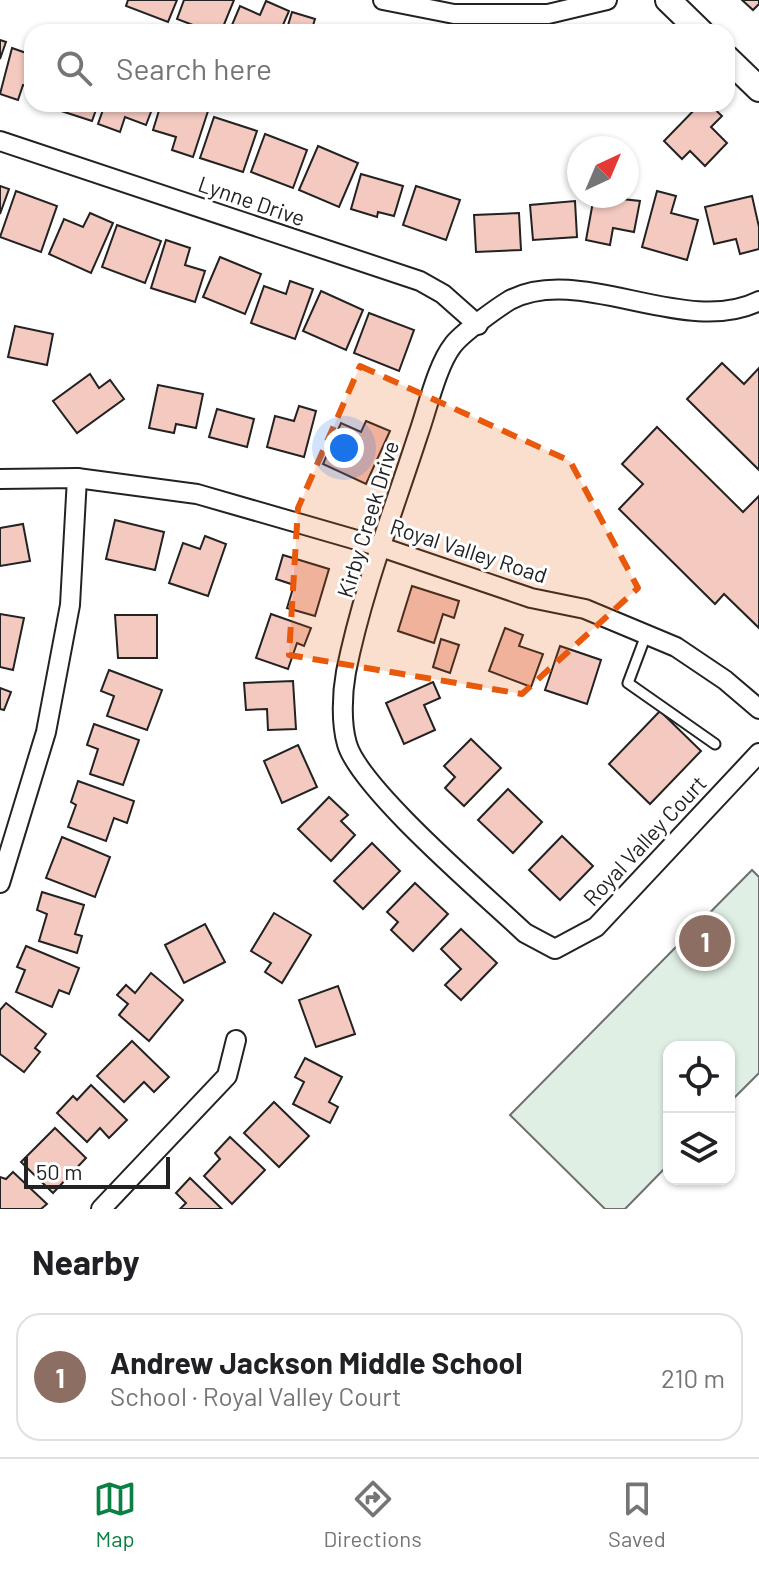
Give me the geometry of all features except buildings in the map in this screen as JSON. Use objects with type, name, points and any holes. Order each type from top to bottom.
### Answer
[{"type":"street","points":[[383,0],[454,14],[548,14],[607,0]]},
{"type":"street","points":[[668,0],[693,24]]},
{"type":"street","points":[[735,66],[759,89]]},
{"type":"street","name":"Lynne Drive","points":[[0,141],[420,281],[443,294],[478,325]]},
{"type":"street","name":"Kirby Creek Drive","points":[[555,949],[525,933],[415,828],[372,784],[348,746],[343,712],[346,673],[381,547],[434,389],[453,345],[510,300],[540,290],[583,290],[686,310],[747,307],[759,301]]},
{"type":"street","points":[[0,883],[46,732],[68,619],[77,478]]},
{"type":"street","name":"Royal Valley Road","points":[[0,479],[77,478],[197,494],[381,547],[531,598],[585,609],[646,635],[701,663],[759,709]]},
{"type":"street","name":"Royal Valley Court","points":[[555,949],[596,927],[759,753]]},
{"type":"street","points":[[101,1209],[227,1076],[236,1040]]},
{"type":"lane","points":[[646,635],[628,683],[715,744]]},
{"type":"highlighted area","points":[[360,366],[570,461],[638,588],[522,694],[289,655],[298,508]]},
{"type":"green space","points":[[752,870],[759,877],[759,1073],[735,1097],[735,1041],[663,1041],[663,1170],[625,1209],[605,1209],[510,1115]]},
{"type":"place","name":"Andrew Jackson Middle School","points":[[705,941]]}]
